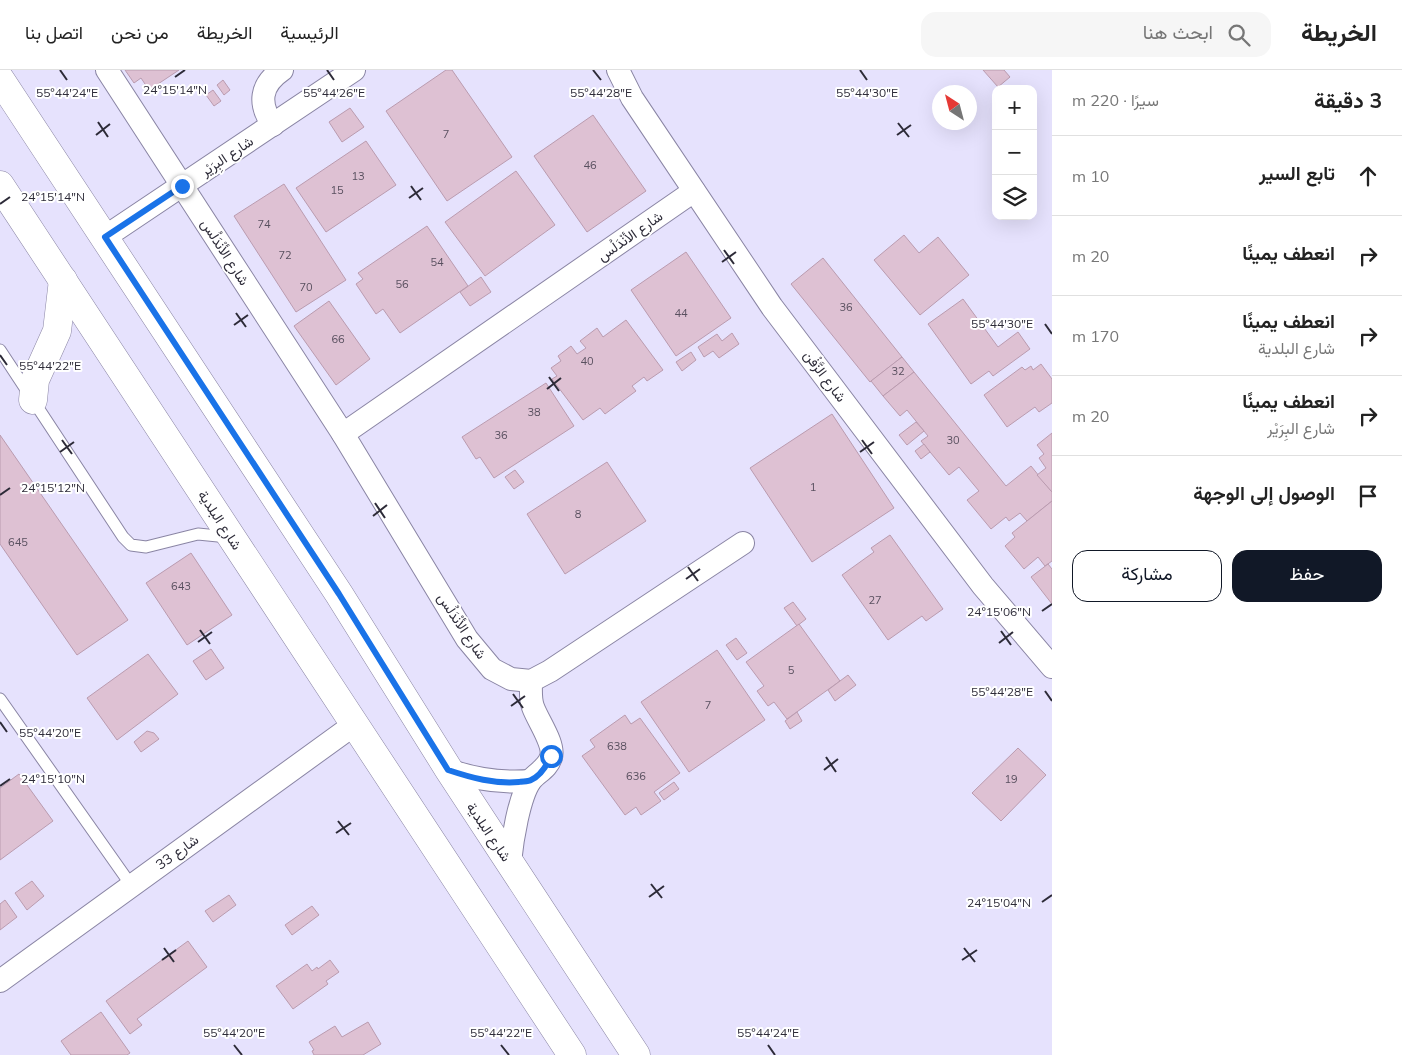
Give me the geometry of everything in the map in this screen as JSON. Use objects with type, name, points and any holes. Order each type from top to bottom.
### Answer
[{"type":"main road","name":"شارع البلدية","points":[[0,79],[339,594],[448,770],[636,1055]]},
{"type":"main road","name":"شارع البلدية","points":[[0,185],[572,1055]]},
{"type":"main road","points":[[33,400],[34,380],[57,332],[63,280]]},
{"type":"street","name":"شارع الأنْدَلُس","points":[[107,70],[343,434],[467,639],[492,669],[511,679],[531,680]]},
{"type":"street","points":[[274,125],[267,116],[263,99],[269,81],[282,70]]},
{"type":"street","name":"شارع البِرَيْر","points":[[105,237],[354,70]]},
{"type":"street","name":"شارع الزَّفْن","points":[[618,70],[632,98],[772,307],[983,586],[1052,667]]},
{"type":"street","name":"شارع الأنْدَلُس","points":[[343,434],[694,191]]},
{"type":"street","points":[[510,862],[516,820],[530,781],[545,768],[551,756],[551,747],[533,706],[531,680],[558,666],[743,543]]},
{"type":"street","name":"شارع 33","points":[[0,980],[355,724]]},
{"type":"street","points":[[448,770],[489,782],[530,781]]},
{"type":"lane","points":[[0,350],[123,537],[131,545],[146,547],[198,534],[231,537]]},
{"type":"lane","points":[[0,699],[131,885]]},
{"type":"building","points":[[125,70],[179,70],[149,90],[141,78],[134,83]]},
{"type":"building","points":[[446,70],[452,70],[512,157],[447,201],[386,111]]},
{"type":"building","points":[[983,70],[1004,70],[1010,77],[1000,85],[996,85]]},
{"type":"building","points":[[223,80],[230,90],[224,95],[217,85]]},
{"type":"building","points":[[213,90],[221,101],[214,106],[206,95]]},
{"type":"building","points":[[350,108],[364,127],[342,142],[329,122]]},
{"type":"building","points":[[593,115],[646,191],[587,232],[534,156]]},
{"type":"building","points":[[366,141],[396,185],[326,232],[296,188]]},
{"type":"building","points":[[516,171],[555,225],[485,276],[445,222]]},
{"type":"building","points":[[284,184],[346,280],[296,312],[234,216]]},
{"type":"building","points":[[427,226],[468,286],[400,333],[383,309],[376,314],[356,284],[363,279],[358,273]]},
{"type":"building","points":[[904,235],[919,253],[938,237],[969,275],[920,315],[874,260]]},
{"type":"building","points":[[686,252],[731,318],[676,356],[631,290]]},
{"type":"building","points":[[823,258],[902,357],[870,382],[791,284]]},
{"type":"building","points":[[481,277],[491,292],[470,306],[460,292]]},
{"type":"building","points":[[963,299],[998,347],[1018,332],[1030,349],[993,376],[989,371],[971,384],[928,324]]},
{"type":"building","points":[[329,301],[370,359],[336,385],[294,326]]},
{"type":"building","points":[[626,320],[663,370],[647,381],[644,377],[632,386],[636,391],[605,414],[600,408],[583,420],[552,379],[557,376],[551,368],[561,361],[558,356],[571,346],[577,354],[586,348],[580,341],[597,328],[603,337]]},
{"type":"building","points":[[732,333],[739,344],[719,358],[713,351],[704,357],[698,347],[717,334],[722,341]]},
{"type":"building","points":[[691,352],[696,360],[682,371],[676,362]]},
{"type":"building","points":[[902,357],[914,372],[883,396],[871,381]]},
{"type":"building","points":[[1041,364],[1052,379],[1052,403],[1039,412],[1035,407],[1007,427],[984,395],[1022,367],[1025,370],[1031,366],[1033,370]]},
{"type":"building","points":[[914,372],[1006,486],[1031,466],[1052,492],[1052,501],[1027,521],[1020,513],[1009,521],[1006,517],[991,529],[967,500],[979,491],[959,467],[949,475],[921,441],[928,436],[907,410],[900,416],[883,396]]},
{"type":"building","points":[[546,383],[574,426],[494,478],[480,457],[476,459],[462,437]]},
{"type":"building","points":[[832,414],[894,508],[812,562],[750,468]]},
{"type":"building","points":[[916,422],[924,431],[907,445],[899,435]]},
{"type":"building","points":[[1052,433],[1052,492],[1037,475],[1046,468],[1039,458],[1044,454],[1037,445]]},
{"type":"building","points":[[0,435],[128,620],[77,655],[0,544]]},
{"type":"building","points":[[924,444],[930,452],[921,459],[915,451]]},
{"type":"building","points":[[607,462],[646,521],[565,574],[527,514]]},
{"type":"building","points":[[515,470],[524,482],[514,489],[505,477]]},
{"type":"building","points":[[1052,501],[1052,561],[1045,566],[1038,557],[1024,569],[1005,546],[1015,537],[1012,533]]},
{"type":"building","points":[[890,535],[943,609],[926,621],[922,616],[888,640],[842,575],[874,552],[871,548]]},
{"type":"building","points":[[191,553],[232,615],[187,645],[146,583]]},
{"type":"building","points":[[1048,564],[1052,569],[1052,604],[1031,577]]},
{"type":"building","points":[[793,602],[806,619],[797,626],[784,608]]},
{"type":"building","points":[[799,624],[840,681],[787,719],[774,702],[768,706],[757,691],[764,686],[746,662]]},
{"type":"building","points":[[736,638],[747,653],[737,660],[726,645]]},
{"type":"building","points":[[211,649],[224,668],[206,680],[193,661]]},
{"type":"building","points":[[717,650],[765,720],[689,772],[641,702]]},
{"type":"building","points":[[148,654],[178,694],[117,740],[87,698]]},
{"type":"building","points":[[848,675],[856,685],[835,701],[828,690]]},
{"type":"building","points":[[797,712],[802,721],[790,729],[785,721]]},
{"type":"building","points":[[625,715],[631,724],[640,718],[680,773],[654,792],[661,801],[641,815],[636,807],[625,815],[582,756],[595,747],[590,740]]},
{"type":"building","points":[[147,731],[154,733],[159,739],[141,752],[134,742]]},
{"type":"building","points":[[1018,748],[1046,775],[1001,821],[972,793]]},
{"type":"building","points":[[19,774],[53,821],[0,860],[0,788]]},
{"type":"building","points":[[674,782],[679,789],[664,800],[659,793]]},
{"type":"building","points":[[32,881],[44,896],[27,910],[15,893]]},
{"type":"building","points":[[229,895],[236,905],[213,922],[205,911]]},
{"type":"building","points":[[5,900],[17,917],[0,930],[0,904]]},
{"type":"building","points":[[312,906],[319,915],[292,935],[285,925]]},
{"type":"building","points":[[188,941],[207,967],[137,1019],[142,1025],[130,1034],[106,1001]]},
{"type":"building","points":[[330,960],[339,972],[326,981],[328,984],[293,1009],[276,986],[307,964],[312,971]]},
{"type":"building","points":[[101,1012],[130,1053],[127,1055],[71,1055],[61,1041]]},
{"type":"building","points":[[368,1022],[381,1044],[363,1055],[314,1055],[312,1051],[314,1050],[309,1042],[335,1026],[342,1037]]},
{"type":"route","points":[[182,186],[105,237],[339,594],[448,770],[489,782],[530,781],[545,768],[551,756]]}]
